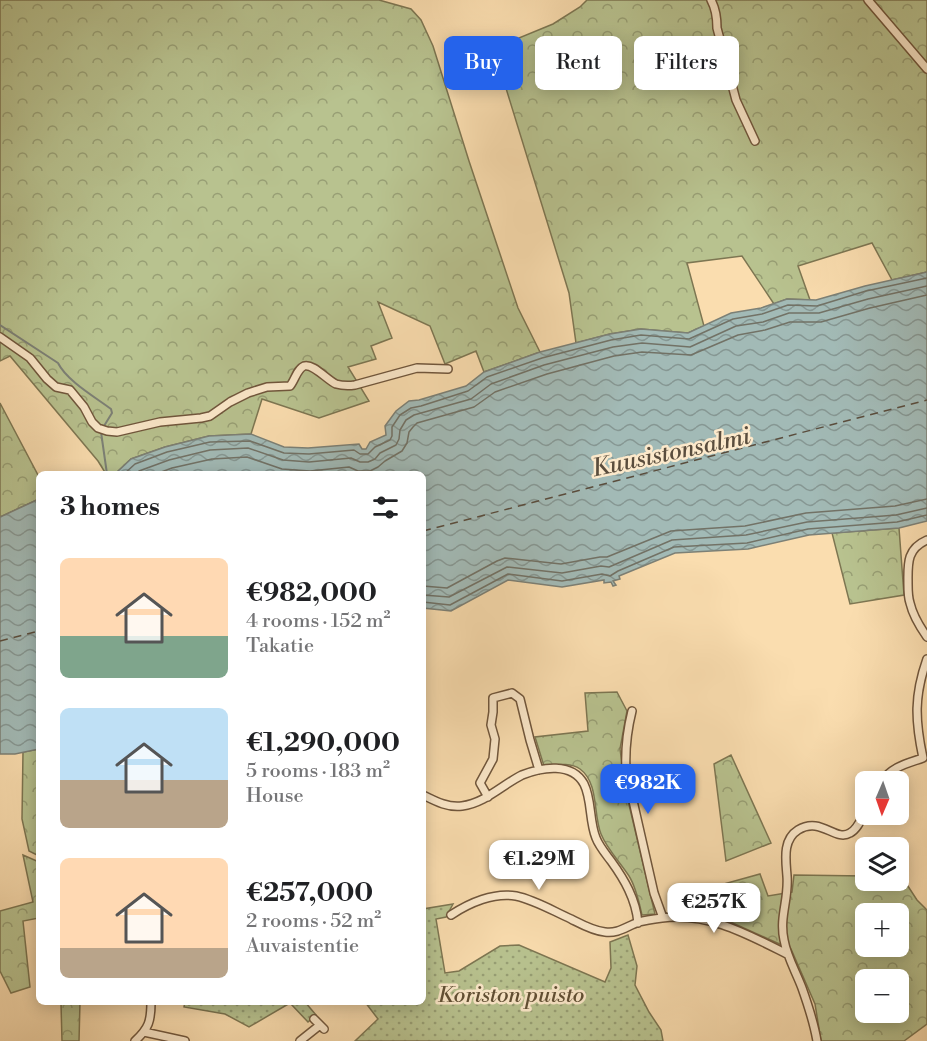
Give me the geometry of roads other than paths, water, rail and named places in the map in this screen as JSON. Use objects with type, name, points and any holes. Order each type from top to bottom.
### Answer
[{"type":"street","points":[[711,0],[715,7],[717,27],[736,100],[755,141]]},
{"type":"street","points":[[868,0],[927,69]]},
{"type":"street","points":[[0,337],[30,358],[46,379],[56,387],[70,390],[98,429],[117,432],[160,422],[210,416],[248,393],[267,387],[290,386],[304,366],[312,366],[331,381],[346,386],[417,368],[448,369]]},
{"type":"street","points":[[927,540],[919,543],[910,556],[908,564],[909,601],[918,624],[927,637]]},
{"type":"street","points":[[891,771],[923,758],[917,725],[917,705],[918,688],[927,659]]},
{"type":"street","points":[[488,797],[480,783],[493,759],[495,739],[491,725],[493,698],[512,693],[520,699],[539,770]]},
{"type":"street","points":[[632,711],[627,728],[626,770],[654,893],[663,918]]},
{"type":"street","points":[[426,796],[448,806],[471,805],[522,776],[539,770],[560,768],[575,773],[586,791],[596,839],[625,880],[638,923]]},
{"type":"street","points":[[817,1041],[802,987],[787,954],[782,929],[787,891],[786,850],[795,832],[804,827],[815,825],[842,835],[851,833],[858,825]]},
{"type":"street","points":[[451,915],[469,905],[492,897],[516,896],[600,932],[615,932],[638,923],[680,917],[720,923],[787,954]]},
{"type":"street","points":[[135,1041],[144,1032],[150,1019],[151,1005]]},
{"type":"street","points":[[300,1041],[322,1027],[314,1019]]},
{"type":"street","points":[[144,1032],[185,1041]]},
{"type":"water","name":"Kuusistonsalmi","points":[[927,272],[927,521],[899,528],[809,535],[748,549],[675,553],[619,576],[620,579],[613,581],[616,585],[613,586],[611,582],[604,583],[604,580],[562,587],[508,580],[451,611],[426,608],[426,471],[118,471],[131,459],[165,447],[209,436],[251,434],[284,447],[308,448],[359,444],[362,449],[366,449],[370,442],[386,435],[385,426],[396,411],[409,401],[466,386],[484,372],[540,352],[610,334],[641,329],[688,333],[731,313],[761,308],[787,299],[816,300]]},
{"type":"water","points":[[36,500],[36,750],[15,754],[0,754],[0,517]]},
{"type":"waterway","points":[[0,325],[58,363],[68,376],[111,409],[112,413],[104,426]]},
{"type":"waterway","points":[[101,432],[107,471]]},
{"type":"park label","name":"Koriston puisto","points":[[511,994]]}]
